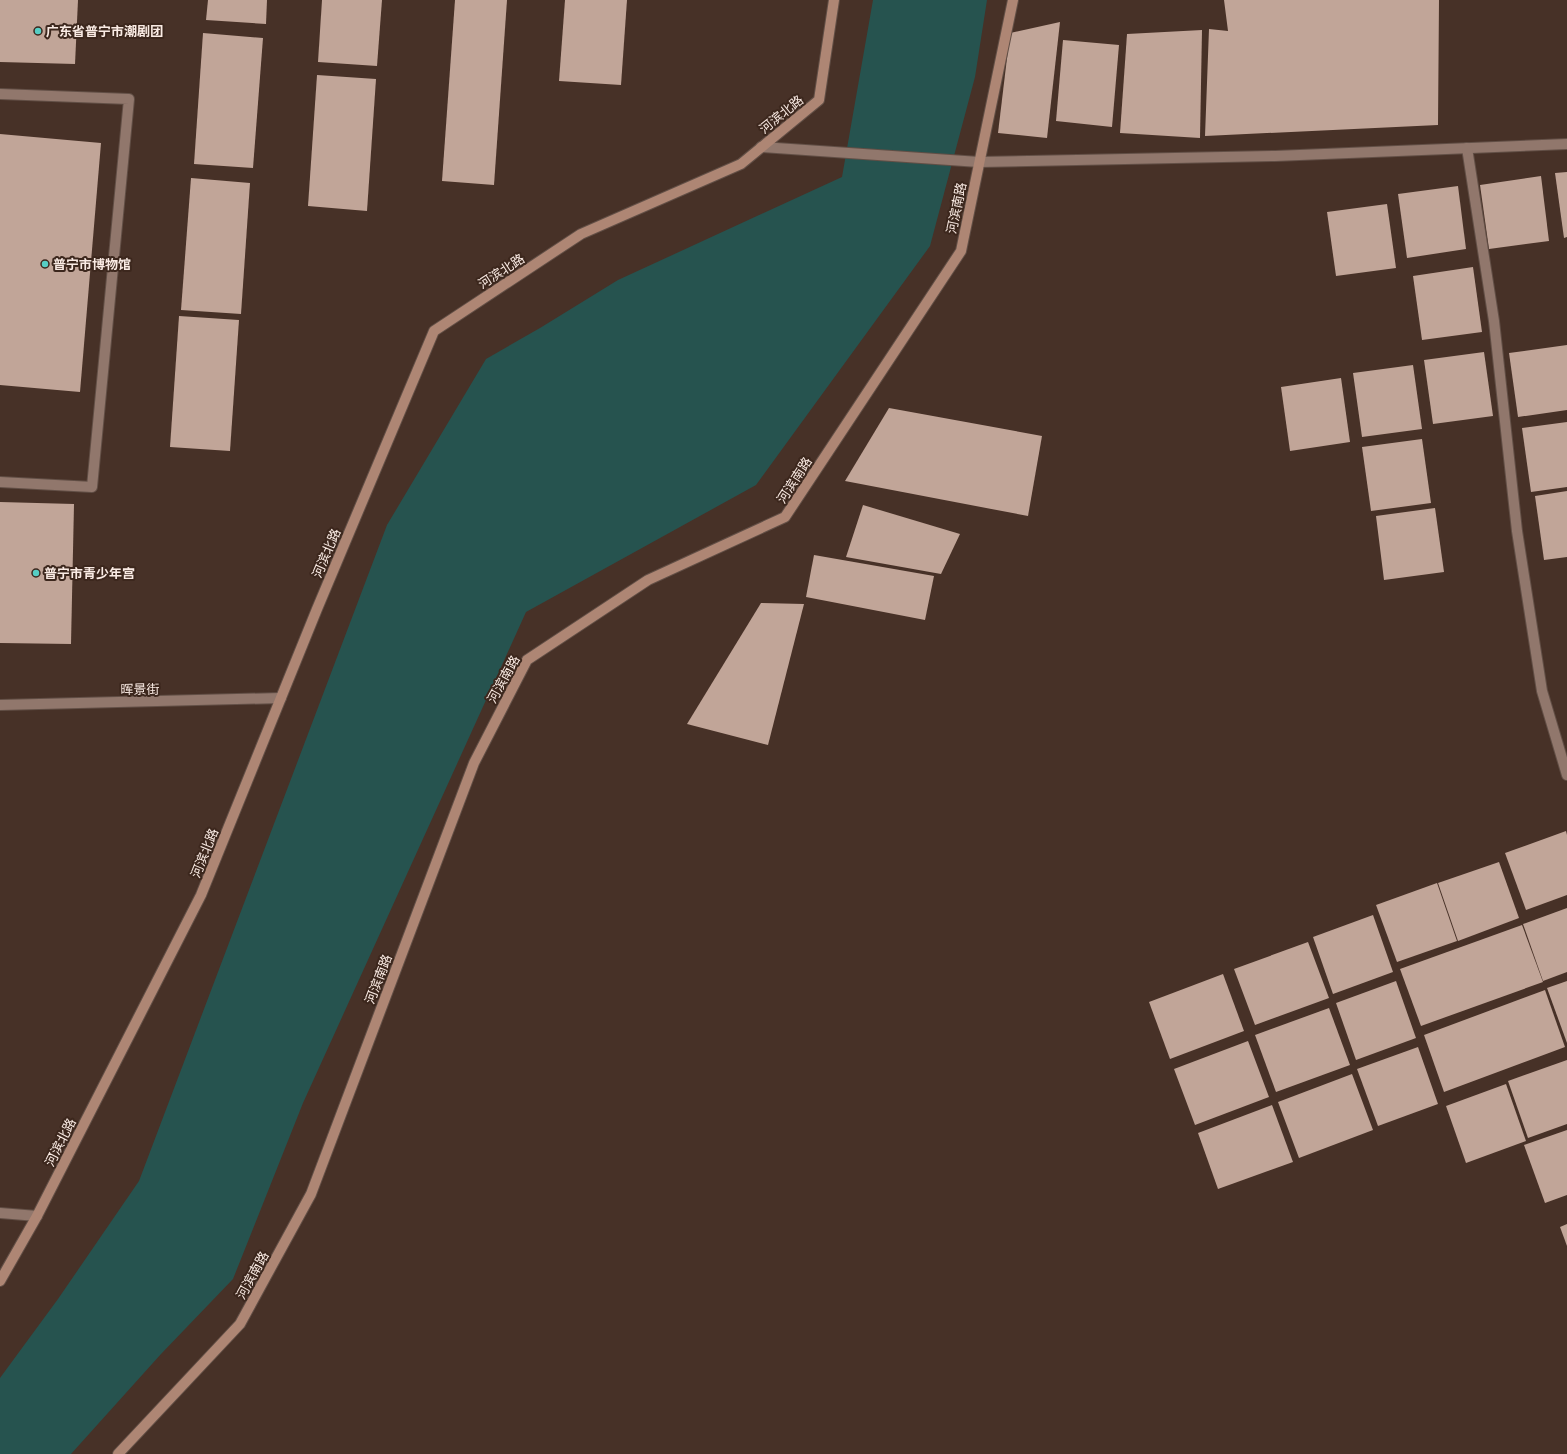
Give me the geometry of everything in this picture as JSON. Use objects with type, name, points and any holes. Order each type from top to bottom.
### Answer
[{"type":"street","name":"河滨北路","points":[[0,1281],[36,1216],[201,895],[280,698],[434,331],[581,234],[741,164],[819,100],[834,0]]},
{"type":"street","name":"河滨南路","points":[[118,1454],[240,1324],[311,1194],[474,763],[527,660],[648,580],[785,517],[961,250],[1013,0]]},
{"type":"street","points":[[0,94],[129,99],[92,486],[0,482]]},
{"type":"street","points":[[761,147],[979,162],[1275,156],[1567,144]]},
{"type":"street","points":[[1467,148],[1494,321],[1517,531],[1542,691],[1567,775]]},
{"type":"street","name":"晖景街","points":[[0,705],[280,698]]},
{"type":"street","points":[[0,1213],[36,1216]]},
{"type":"water","points":[[873,0],[987,0],[975,77],[930,246],[756,485],[526,612],[303,1103],[233,1279],[161,1354],[71,1454],[0,1454],[0,1378],[58,1299],[139,1181],[387,525],[486,359],[618,280],[842,177]]},
{"type":"building","name":"广东省普宁市潮剧团","points":[[0,0],[78,0],[75,64],[0,62]]},
{"type":"building","points":[[208,0],[267,0],[266,24],[206,20]]},
{"type":"building","points":[[322,0],[382,0],[377,66],[318,62]]},
{"type":"building","points":[[455,0],[507,0],[494,185],[442,181]]},
{"type":"building","points":[[565,0],[627,0],[621,85],[559,81]]},
{"type":"building","points":[[1224,0],[1439,0],[1438,125],[1205,136],[1209,29],[1228,31]]},
{"type":"building","points":[[1060,22],[1047,138],[998,133],[1010,33]]},
{"type":"building","points":[[1202,30],[1200,138],[1120,133],[1127,34]]},
{"type":"building","points":[[203,33],[263,38],[253,168],[194,164]]},
{"type":"building","points":[[1063,40],[1119,45],[1112,127],[1056,121]]},
{"type":"building","points":[[317,75],[376,79],[367,211],[308,206]]},
{"type":"building","name":"普宁市博物馆","points":[[0,134],[101,143],[80,392],[0,385]]},
{"type":"building","points":[[1567,172],[1567,237],[1564,238],[1555,173]]},
{"type":"building","points":[[1541,176],[1549,241],[1489,249],[1480,185]]},
{"type":"building","points":[[191,178],[250,183],[241,314],[181,310]]},
{"type":"building","points":[[1458,186],[1466,249],[1407,258],[1398,194]]},
{"type":"building","points":[[1387,204],[1396,268],[1336,276],[1327,212]]},
{"type":"building","points":[[1473,267],[1482,332],[1422,340],[1413,276]]},
{"type":"building","points":[[179,316],[239,320],[230,451],[170,447]]},
{"type":"building","points":[[1567,345],[1567,410],[1518,417],[1509,353]]},
{"type":"building","points":[[1484,352],[1493,416],[1433,424],[1424,360]]},
{"type":"building","points":[[1413,365],[1422,429],[1362,437],[1353,373]]},
{"type":"building","points":[[1341,378],[1350,442],[1290,451],[1281,387]]},
{"type":"building","points":[[889,408],[1042,436],[1028,516],[845,481]]},
{"type":"building","points":[[1567,422],[1567,487],[1531,492],[1522,428]]},
{"type":"building","points":[[1422,439],[1431,503],[1371,511],[1362,447]]},
{"type":"building","points":[[1567,491],[1567,557],[1544,560],[1535,496]]},
{"type":"building","name":"普宁市青少年宫","points":[[0,502],[74,504],[71,644],[0,643]]},
{"type":"building","points":[[863,505],[960,534],[941,574],[846,557]]},
{"type":"building","points":[[1435,508],[1444,572],[1384,580],[1376,516]]},
{"type":"building","points":[[814,555],[934,576],[925,620],[806,597]]},
{"type":"building","points":[[761,603],[804,604],[768,745],[687,724]]},
{"type":"building","points":[[1566,831],[1567,895],[1526,910],[1505,853]]},
{"type":"building","points":[[1499,862],[1519,918],[1458,941],[1438,883]]},
{"type":"building","points":[[1437,883],[1457,941],[1397,962],[1376,905]]},
{"type":"building","points":[[1567,908],[1567,972],[1543,981],[1523,924]]},
{"type":"building","points":[[1373,915],[1393,972],[1333,994],[1313,937]]},
{"type":"building","points":[[1522,925],[1543,982],[1421,1026],[1400,969]]},
{"type":"building","points":[[1308,942],[1329,998],[1255,1025],[1234,969]]},
{"type":"building","points":[[1223,974],[1244,1031],[1170,1059],[1149,1002]]},
{"type":"building","points":[[1396,981],[1416,1038],[1356,1060],[1336,1003]]},
{"type":"building","points":[[1567,981],[1567,1043],[1547,988]]},
{"type":"building","points":[[1545,990],[1565,1047],[1444,1092],[1424,1035]]},
{"type":"building","points":[[1329,1008],[1350,1065],[1276,1092],[1255,1035]]},
{"type":"building","points":[[1248,1041],[1269,1097],[1195,1125],[1174,1069]]},
{"type":"building","points":[[1418,1047],[1438,1104],[1378,1126],[1357,1069]]},
{"type":"building","points":[[1567,1060],[1567,1124],[1528,1138],[1508,1081]]},
{"type":"building","points":[[1352,1074],[1373,1130],[1299,1158],[1278,1102]]},
{"type":"building","points":[[1506,1084],[1526,1141],[1466,1163],[1446,1106]]},
{"type":"building","points":[[1272,1105],[1293,1162],[1218,1189],[1198,1133]]},
{"type":"building","points":[[1567,1130],[1567,1195],[1545,1203],[1524,1145]]},
{"type":"building","points":[[1567,1224],[1567,1246],[1560,1227]]},
{"type":"place","name":"广东省普宁市潮剧团","points":[[38,31]]},
{"type":"place","name":"普宁市博物馆","points":[[45,264]]},
{"type":"place","name":"普宁市青少年宫","points":[[36,573]]}]
